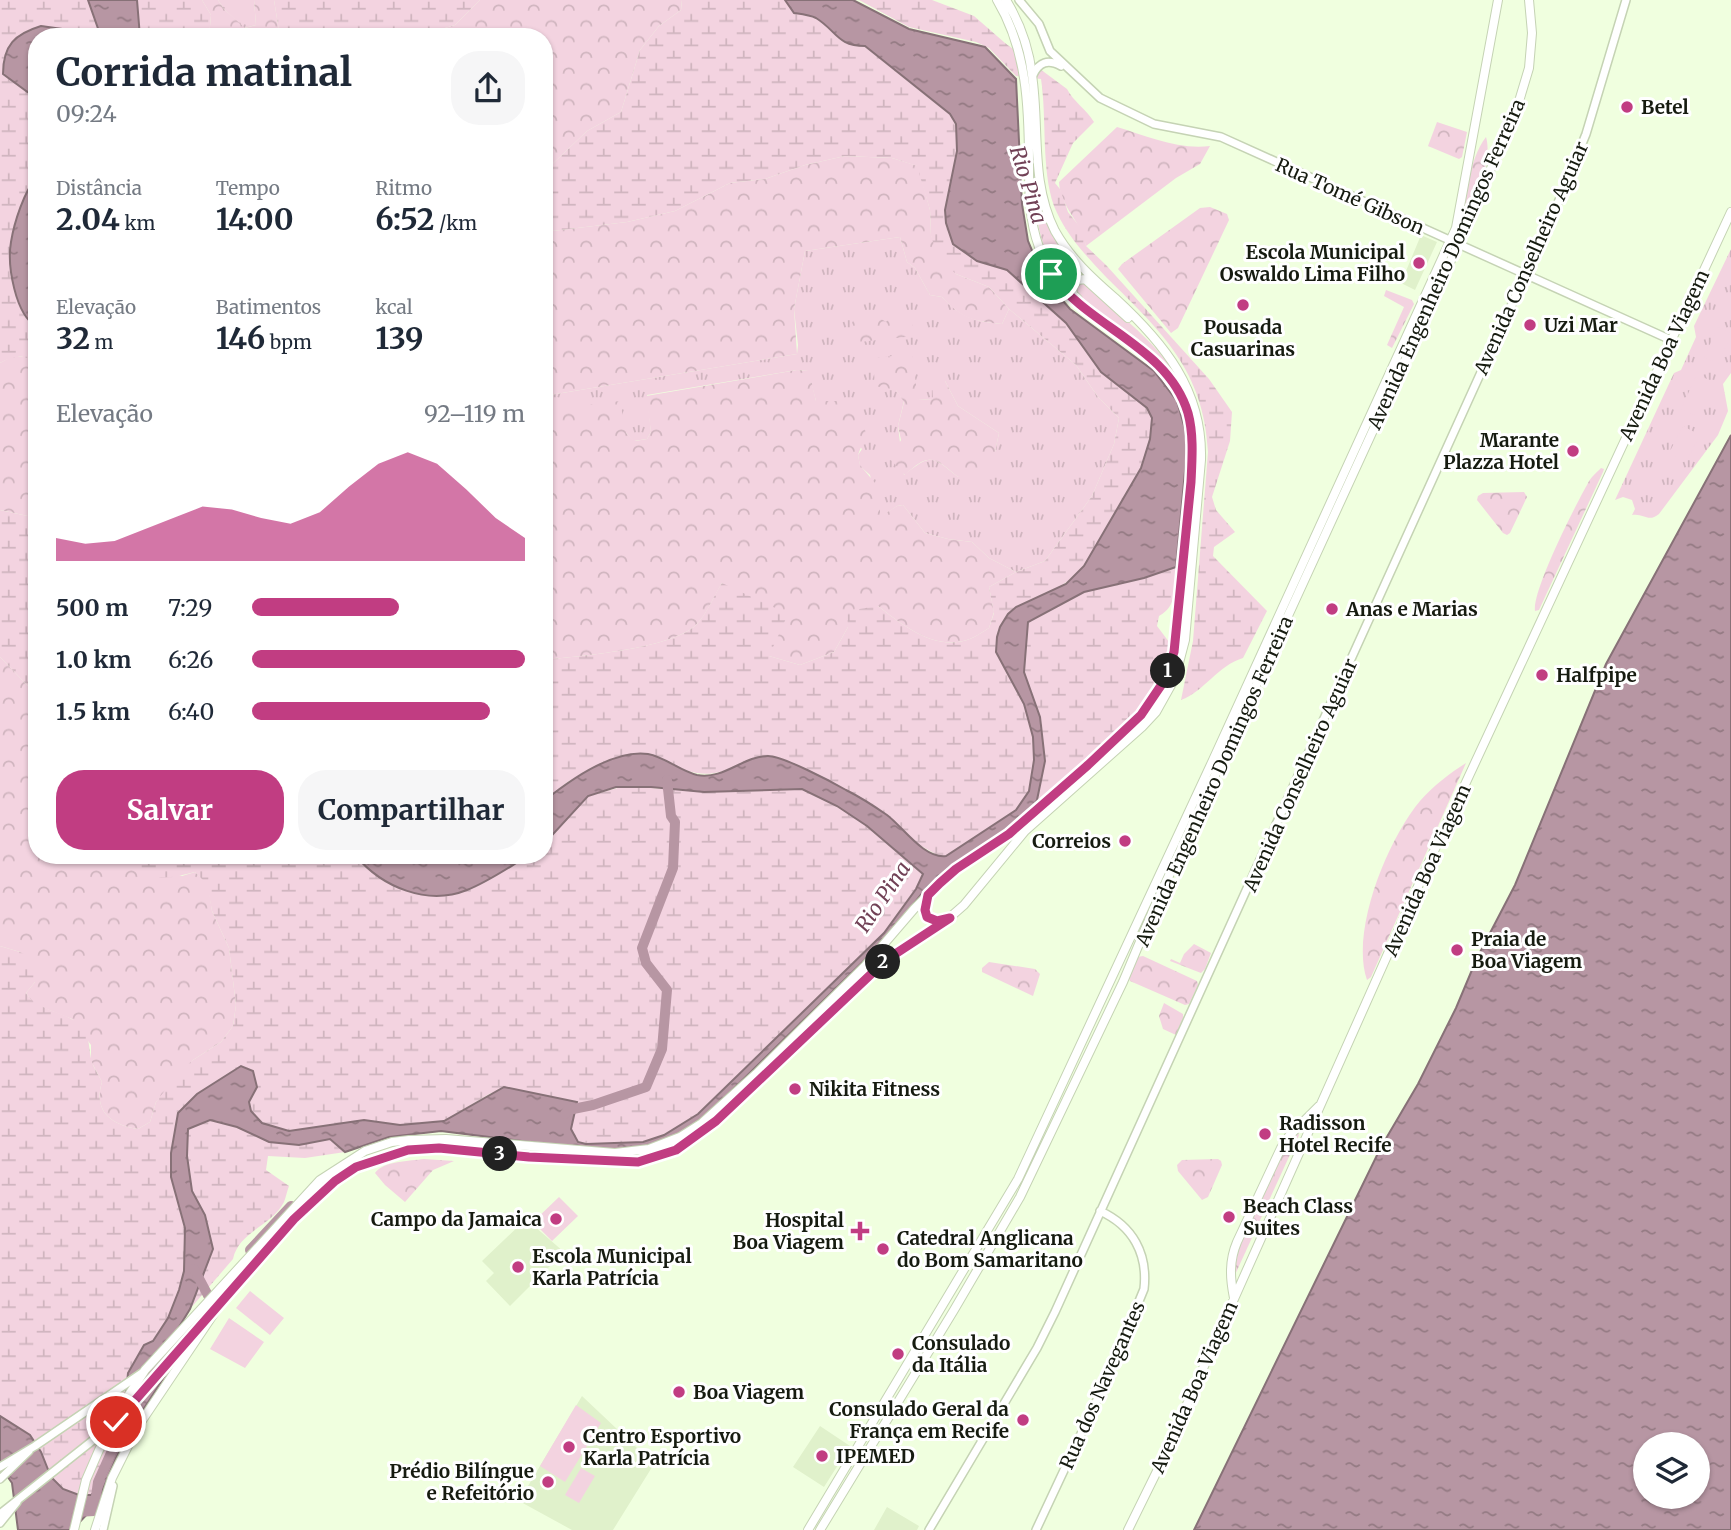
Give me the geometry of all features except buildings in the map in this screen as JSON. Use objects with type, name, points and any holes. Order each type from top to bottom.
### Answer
[{"type":"main road","points":[[0,1514],[116,1422],[308,1204],[356,1167],[408,1150],[439,1148],[529,1157],[630,1162],[676,1150],[716,1121],[886,960],[950,918],[977,892],[1026,831],[1142,727],[1167,695],[1175,678],[1185,640],[1201,445],[1193,398],[1181,374],[1162,347],[1087,274],[1063,244],[1051,221],[1044,203],[1038,170],[1029,85],[1016,38],[997,0]]},
{"type":"main road","points":[[1006,0],[1024,37],[1032,75]]},
{"type":"main road","name":"Rua Tomé Gibson","points":[[1019,0],[1039,24],[1051,51],[1071,71],[1100,97],[1142,120],[1221,137],[1671,340]]},
{"type":"main road","name":"Avenida Engenheiro Domingos Ferreira","points":[[808,1530],[1018,1179],[1213,760],[1449,241],[1458,217],[1498,0]]},
{"type":"main road","name":"Avenida Engenheiro Domingos Ferreira","points":[[820,1530],[954,1310],[1026,1185],[1123,982],[1155,906],[1458,245],[1517,108],[1529,68],[1532,33],[1529,0]]},
{"type":"main road","name":"Avenida Conselheiro Aguiar","points":[[929,1530],[1037,1348],[1367,628],[1586,134],[1626,0]]},
{"type":"main road","points":[[74,1530],[86,1480],[99,1450],[145,1370],[320,1180],[365,1152],[392,1142],[446,1139],[600,1152],[631,1152],[659,1146],[680,1137],[702,1123],[755,1074],[865,966],[928,895],[956,869],[1009,834],[1141,715],[1162,684],[1172,660],[1175,643],[1192,455],[1188,415],[1178,389],[1165,372],[1142,351],[1074,302],[1062,289],[1040,249],[1029,199],[1029,85],[1039,65],[1048,62],[1071,71]]},
{"type":"main road","name":"Avenida Boa Viagem","points":[[1128,1530],[1159,1467],[1481,746],[1731,212]]},
{"type":"main road","points":[[1109,328],[1073,294],[1072,286],[1078,280],[1087,281],[1162,347]]},
{"type":"main road","points":[[928,895],[925,910],[927,917],[937,921],[950,918]]},
{"type":"main road","points":[[1234,1298],[1230,1273],[1232,1254],[1281,1148],[1323,1101]]},
{"type":"main road","name":"Rua dos Navegantes","points":[[1036,1530],[1110,1373],[1144,1289],[1142,1253],[1117,1220],[1100,1212]]},
{"type":"main road","points":[[98,1529],[112,1478],[121,1458],[146,1415],[219,1306]]},
{"type":"main road","points":[[0,1467],[145,1370]]},
{"type":"main road","points":[[0,1479],[35,1446]]},
{"type":"main road","points":[[0,1523],[22,1495]]},
{"type":"shaded area","name":"Escola Municipal Oswaldo Lima Filho","points":[[1421,235],[1437,242],[1415,290],[1401,283]]},
{"type":"shaded area","name":"Escola Municipal Karla Patrícia","points":[[526,1219],[564,1252],[510,1306],[486,1281],[494,1273],[482,1261]]},
{"type":"shaded area","points":[[582,1396],[654,1464],[613,1530],[572,1530],[519,1501]]},
{"type":"shaded area","name":"IPEMED","points":[[820,1426],[850,1446],[824,1487],[793,1467]]},
{"type":"shaded area","points":[[887,1507],[919,1526],[917,1530],[874,1530]]},
{"type":"green space","points":[[0,0],[88,0],[98,28],[28,28],[28,190],[12,234],[10,263],[14,289],[28,320],[28,359],[19,357],[0,363]]},
{"type":"green space","points":[[137,0],[202,0],[211,15],[210,28],[139,28]]},
{"type":"green space","points":[[202,0],[218,0],[245,28],[210,28],[211,15]]},
{"type":"green space","points":[[218,0],[254,0],[256,25],[244,28]]},
{"type":"green space","points":[[254,0],[274,0],[279,28],[245,28],[256,25]]},
{"type":"green space","points":[[274,0],[480,0],[455,25],[445,28],[279,28]]},
{"type":"green space","points":[[480,0],[682,0],[681,10],[659,26],[640,50],[621,112],[587,131],[553,163],[553,28],[445,28],[455,25]]},
{"type":"green space","points":[[682,0],[785,0],[794,13],[816,18],[843,41],[865,46],[950,114],[955,124],[958,145],[946,200],[977,261],[1007,270],[1066,323],[1101,372],[1148,408],[1152,418],[1150,439],[1141,468],[1084,566],[1077,575],[1056,589],[997,652],[1024,704],[1033,737],[1034,760],[1029,791],[1016,810],[946,856],[941,857],[912,841],[889,816],[749,761],[709,774],[688,771],[649,754],[569,781],[553,794],[553,659],[646,646],[684,633],[700,621],[722,583],[788,614],[769,656],[800,665],[834,652],[848,627],[847,611],[878,606],[925,637],[947,642],[970,639],[989,628],[994,613],[989,587],[1016,572],[1045,561],[1092,496],[1114,444],[1119,418],[1098,397],[1076,365],[1009,309],[989,287],[956,274],[939,259],[931,236],[930,210],[917,166],[892,158],[845,156],[805,165],[765,179],[730,183],[675,211],[627,222],[553,231],[553,163],[587,131],[621,112],[640,50],[659,26],[681,10]]},
{"type":"green space","points":[[859,0],[932,0],[974,16],[1067,89],[1094,122],[1073,143],[1055,183],[1060,189],[1068,212],[1084,232],[1086,246],[1209,379],[1232,412],[1230,441],[1212,497],[1216,510],[1235,532],[1214,547],[1213,556],[1267,611],[1243,658],[1181,700],[1193,641],[1208,452],[1205,423],[1189,376],[1162,335],[1070,236],[1054,206],[1047,176],[1041,79],[1016,76],[989,48],[976,42],[909,27]]},
{"type":"green space","points":[[1437,122],[1467,132],[1462,157],[1459,159],[1428,146]]},
{"type":"green space","points":[[1117,127],[1174,144],[1210,146],[1200,164],[1176,178],[1086,246],[1084,237],[1063,199],[1059,182]]},
{"type":"green space","points":[[1486,137],[1488,148],[1484,172],[1459,232],[1457,231],[1471,169]]},
{"type":"green space","points":[[845,156],[892,158],[918,166],[930,210],[931,236],[956,274],[989,287],[1009,309],[1002,324],[969,318],[942,297],[930,295],[915,268],[907,262],[900,237],[805,251],[794,309],[797,354],[553,395],[553,231],[627,222],[675,211],[730,183],[765,179],[805,165]]},
{"type":"green space","points":[[1033,179],[1050,230],[1080,274],[1071,278],[1066,288],[1045,250],[1035,208]]},
{"type":"green space","points":[[1210,207],[1227,214],[1229,220],[1178,328],[1171,333],[1118,269],[1200,208]]},
{"type":"green space","points":[[900,237],[907,262],[915,268],[930,295],[942,297],[962,314],[984,321],[1002,324],[1009,309],[1076,365],[1098,397],[1119,418],[1114,444],[1092,496],[1045,561],[1016,572],[989,558],[972,542],[925,533],[903,505],[880,518],[870,475],[860,466],[858,455],[862,449],[816,401],[808,371],[797,370],[647,395],[651,432],[647,439],[634,441],[626,433],[553,413],[553,395],[797,354],[794,309],[805,251]],"holes":[[[945,381],[958,406],[999,433],[995,452],[958,477],[942,464],[931,460],[920,463],[904,475],[898,426],[904,401],[896,390],[918,400],[933,399]]]},
{"type":"green space","points":[[1731,249],[1731,373],[1723,384],[1728,411],[1718,435],[1659,514],[1652,518],[1632,515],[1635,509],[1632,500],[1623,497],[1615,500],[1674,373],[1681,370],[1696,337],[1694,326]]},
{"type":"green space","points":[[1081,283],[1130,323],[1158,351],[1180,382],[1187,399],[1178,382],[1153,353],[1077,293],[1076,288]]},
{"type":"green space","points":[[1386,290],[1412,300],[1414,304],[1392,348],[1387,345],[1404,307],[1384,296]]},
{"type":"green space","points":[[861,313],[872,313],[886,322],[893,314],[911,313],[914,336],[860,342],[850,327],[855,317]]},
{"type":"green space","points":[[1718,327],[1731,333],[1719,364],[1704,357]]},
{"type":"green space","points":[[912,354],[918,400],[933,399],[932,381],[945,381],[958,406],[999,433],[995,452],[997,465],[958,477],[943,465],[926,460],[905,475],[890,459],[901,440],[898,426],[904,402],[896,390],[875,386],[873,358]]},
{"type":"green space","points":[[11,357],[28,358],[28,516],[0,510],[0,363]]},
{"type":"green space","points":[[797,370],[809,371],[816,401],[837,401],[863,421],[866,434],[858,455],[860,465],[880,489],[880,517],[903,505],[925,533],[972,542],[989,558],[1016,572],[989,587],[994,612],[989,628],[962,641],[936,640],[915,632],[878,606],[848,627],[834,652],[800,665],[769,656],[722,583],[700,621],[684,633],[646,646],[553,659],[553,409],[620,401],[626,433],[635,441],[647,439],[651,432],[646,396]]},
{"type":"green space","points":[[1697,374],[1713,382],[1697,416],[1681,409]]},
{"type":"green space","points":[[1683,426],[1700,435],[1686,462],[1669,453]]},
{"type":"green space","points":[[1601,468],[1604,469],[1603,472],[1539,610],[1535,611],[1540,586],[1555,548],[1588,482]]},
{"type":"green space","points":[[1524,492],[1527,497],[1507,535],[1477,500],[1483,493]]},
{"type":"green space","points":[[0,510],[28,516],[28,686],[0,657]]},
{"type":"green space","points":[[1176,567],[1172,601],[1159,616],[1157,626],[1169,642],[1166,660],[1152,692],[1118,732],[1029,811],[1045,761],[1024,672],[1028,622],[1084,592],[1144,578]]},
{"type":"green space","points":[[0,657],[28,686],[28,864],[144,864],[182,876],[195,872],[208,884],[212,911],[229,948],[236,1005],[233,1026],[221,1042],[193,1060],[156,1102],[150,1122],[138,1129],[128,1127],[112,1120],[102,1109],[102,1082],[91,1061],[91,1045],[72,1019],[34,1004],[26,993],[35,982],[20,952],[0,946]]},
{"type":"green space","points":[[1466,763],[1371,977],[1367,980],[1363,960],[1364,937],[1375,886],[1385,861],[1420,801],[1442,780]]},
{"type":"green space","points":[[625,786],[704,792],[802,789],[837,806],[867,826],[923,874],[916,889],[884,933],[698,1114],[664,1135],[642,1142],[586,1144],[578,1141],[571,1129],[491,1093],[444,1121],[400,1125],[364,1120],[289,1131],[262,1123],[251,1111],[249,1102],[253,1071],[242,1066],[197,1094],[171,1177],[185,1228],[184,1271],[179,1290],[126,1404],[116,1452],[99,1488],[91,1495],[84,1495],[59,1485],[49,1475],[42,1455],[33,1442],[0,1416],[0,946],[33,959],[35,982],[26,993],[44,1008],[67,1016],[81,1026],[88,1039],[93,1065],[102,1082],[102,1109],[112,1120],[138,1129],[150,1122],[156,1102],[179,1072],[221,1042],[233,1026],[236,1005],[229,948],[212,911],[207,884],[195,872],[158,877],[142,871],[135,864],[364,864],[400,888],[433,895],[450,893],[486,880],[512,864],[553,864],[553,834],[588,796]]},
{"type":"green space","points":[[1194,944],[1211,953],[1201,973],[1170,961],[1171,959],[1180,963],[1184,954]]},
{"type":"green space","points":[[1143,956],[1197,981],[1198,985],[1189,1004],[1185,1005],[1130,981],[1137,957]]},
{"type":"green space","points":[[989,962],[1035,969],[1040,974],[1033,996],[982,972],[982,968]]},
{"type":"green space","points":[[1164,1003],[1183,1014],[1176,1035],[1163,1029],[1159,1016]]},
{"type":"green space","points":[[210,1120],[237,1127],[269,1142],[299,1145],[330,1139],[345,1152],[305,1158],[268,1156],[266,1170],[289,1186],[284,1202],[272,1217],[242,1242],[233,1259],[190,1309],[213,1249],[205,1215],[192,1191],[187,1156],[188,1129]]},
{"type":"green space","points":[[1298,1132],[1299,1135],[1234,1277],[1234,1256],[1282,1148]]},
{"type":"green space","points":[[424,1159],[454,1161],[433,1170],[405,1202],[375,1173],[390,1164]]},
{"type":"green space","points":[[1218,1159],[1222,1165],[1208,1197],[1202,1200],[1178,1171],[1177,1165],[1182,1160]]},
{"type":"green space","name":"Campo da Jamaica","points":[[559,1197],[578,1216],[552,1241],[533,1222]]},
{"type":"green space","points":[[250,1291],[284,1318],[270,1335],[236,1308]]},
{"type":"green space","points":[[229,1318],[264,1342],[245,1368],[210,1349]]},
{"type":"green space","name":"Centro Esportivo Karla Patrícia","points":[[576,1405],[601,1423],[565,1482],[540,1466]]},
{"type":"green space","points":[[581,1468],[595,1476],[579,1503],[565,1495]]},
{"type":"water","points":[[88,0],[137,0],[139,28],[98,28]]},
{"type":"water","points":[[785,0],[853,0],[909,29],[985,47],[1016,79],[1022,204],[1028,241],[1044,279],[1070,309],[1154,371],[1177,401],[1185,429],[1187,450],[1176,567],[1144,578],[1084,592],[1028,622],[1024,672],[1040,717],[1045,761],[1037,800],[1029,811],[1005,831],[948,868],[927,887],[886,939],[702,1120],[684,1132],[643,1147],[620,1150],[585,1149],[441,1131],[389,1137],[345,1152],[330,1139],[299,1145],[269,1142],[237,1127],[210,1120],[188,1129],[187,1156],[192,1191],[205,1215],[213,1249],[190,1309],[168,1345],[177,1336],[170,1368],[116,1458],[97,1504],[72,1530],[18,1530],[12,1483],[0,1466],[0,1416],[30,1435],[41,1452],[51,1477],[63,1489],[79,1495],[91,1495],[99,1488],[116,1452],[122,1432],[128,1373],[144,1345],[153,1341],[168,1318],[184,1271],[185,1228],[171,1177],[171,1153],[178,1113],[197,1094],[241,1066],[253,1071],[257,1087],[249,1102],[251,1111],[262,1123],[289,1131],[364,1120],[400,1125],[444,1121],[504,1087],[577,1102],[571,1129],[578,1142],[643,1142],[664,1135],[698,1114],[884,933],[916,889],[923,874],[867,826],[837,806],[802,789],[704,792],[616,787],[588,796],[553,834],[553,794],[566,784],[607,761],[635,754],[648,754],[691,773],[707,776],[759,757],[775,757],[807,770],[856,796],[887,815],[922,848],[938,856],[946,856],[1016,810],[1029,791],[1034,760],[1033,737],[1024,704],[996,652],[1000,627],[1016,607],[1066,584],[1084,566],[1141,468],[1150,439],[1152,418],[1147,408],[1101,372],[1066,323],[1007,270],[977,261],[953,244],[945,210],[957,151],[956,124],[950,114],[865,46],[843,41],[816,18],[794,13]]},
{"type":"water","points":[[28,31],[28,92],[3,74],[8,48]]},
{"type":"water","points":[[28,190],[28,320],[14,289],[10,263],[12,234]]},
{"type":"water","points":[[1731,435],[1731,1530],[1194,1530],[1381,1147],[1418,1084],[1456,1008],[1477,958],[1515,885],[1606,664]]},
{"type":"water","points":[[364,864],[515,864],[475,887],[436,896],[406,891],[379,877]]},
{"type":"waterway","points":[[565,1114],[568,1110],[593,1105],[646,1087],[662,1049],[667,990],[646,963],[642,948],[673,868],[675,822],[671,816],[667,780]]},
{"type":"waterway","points":[[250,1250],[291,1206]]},
{"type":"waterway","points":[[194,1269],[211,1301]]},
{"type":"waterway","points":[[165,1361],[208,1305]]},
{"type":"waterway","points":[[76,1512],[94,1511],[98,1482],[128,1415]]},
{"type":"place","name":"Betel","points":[[1627,107]]},
{"type":"place","name":"Escola Municipal Oswaldo Lima Filho","points":[[1419,263]]},
{"type":"place","name":"Pousada Casuarinas","points":[[1243,305]]},
{"type":"place","name":"Uzi Mar","points":[[1530,325]]},
{"type":"place","name":"Marante Plazza Hotel","points":[[1573,451]]},
{"type":"place","name":"Anas e Marias","points":[[1332,609]]},
{"type":"place","name":"Halfpipe","points":[[1542,675]]},
{"type":"place","name":"Correios","points":[[1125,841]]},
{"type":"place","name":"Praia de Boa Viagem","points":[[1457,950]]},
{"type":"place","name":"Nikita Fitness","points":[[795,1089]]},
{"type":"place","name":"Radisson Hotel Recife","points":[[1265,1134]]},
{"type":"place","name":"Beach Class Suites","points":[[1229,1217]]},
{"type":"place","name":"Campo da Jamaica","points":[[556,1219]]},
{"type":"place","name":"Hospital Boa Viagem","points":[[860,1231]]},
{"type":"place","name":"Catedral Anglicana do Bom Samaritano","points":[[883,1249]]},
{"type":"place","name":"Escola Municipal Karla Patrícia","points":[[518,1267]]},
{"type":"place","name":"Consulado da Itália","points":[[898,1354]]},
{"type":"place","name":"Boa Viagem","points":[[679,1392]]},
{"type":"place","name":"Consulado Geral da França em Recife","points":[[1023,1420]]},
{"type":"place","name":"Centro Esportivo Karla Patrícia","points":[[569,1447]]},
{"type":"place","name":"IPEMED","points":[[822,1456]]},
{"type":"place","name":"Prédio Bilíngue e Refeitório","points":[[548,1482]]},
{"type":"route","points":[[116,1422],[308,1204],[356,1167],[408,1150],[439,1148],[529,1157],[638,1162],[676,1150],[687,1143],[716,1121],[886,960],[950,918],[937,921],[927,917],[925,910],[928,895],[956,869],[1009,834],[1141,715],[1162,684],[1174,652],[1191,482],[1191,432],[1188,415],[1174,382],[1155,361],[1074,302],[1051,274]]},
{"type":"water label","name":"Rio Pina","points":[[1028,185]]},
{"type":"water label","name":"Rio Pina","points":[[883,897]]}]
